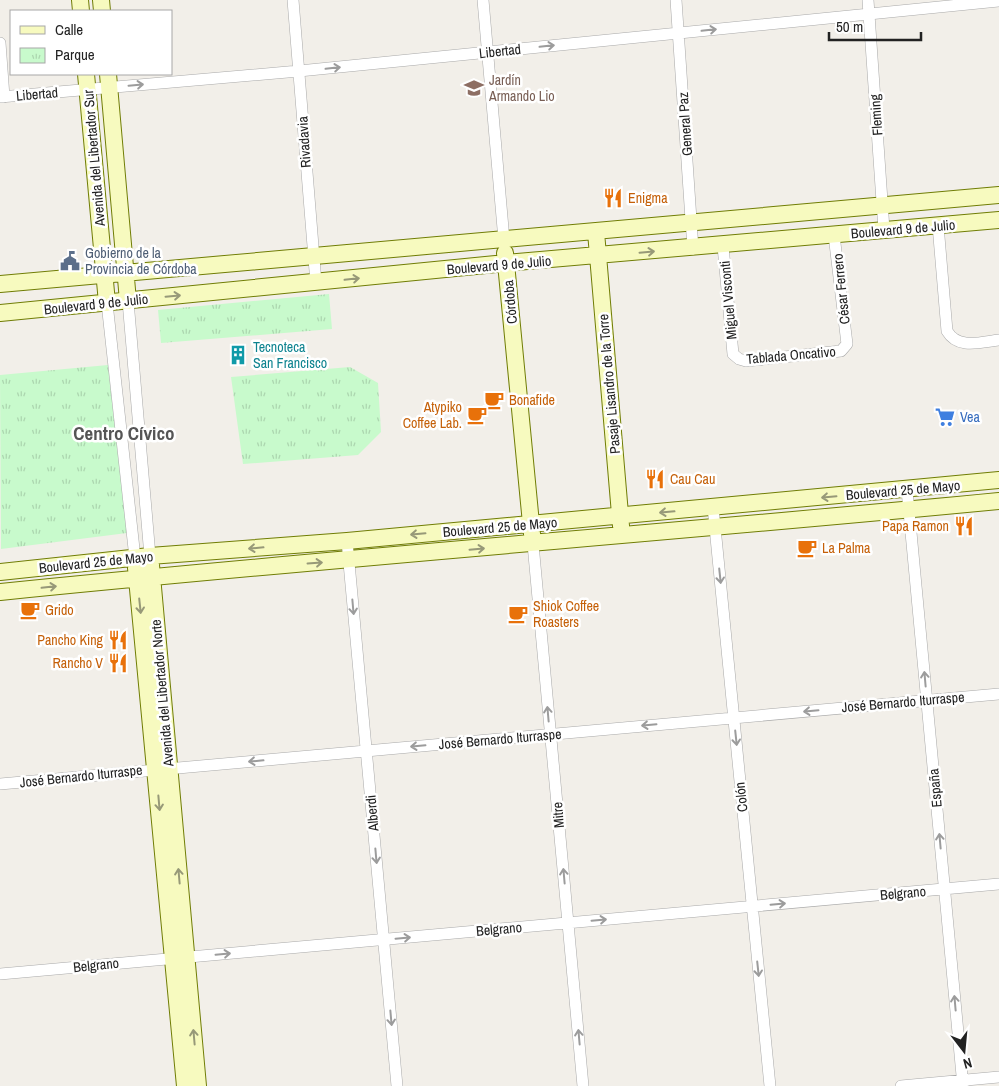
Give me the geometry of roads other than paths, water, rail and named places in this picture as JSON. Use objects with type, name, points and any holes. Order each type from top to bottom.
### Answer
[{"type":"main road","name":"Avenida del Libertador Sur","points":[[108,80],[128,301]]},
{"type":"main road","name":"Avenida del Libertador Sur","points":[[87,81],[107,303]]},
{"type":"main road","name":"Boulevard 9 de Julio","points":[[0,284],[313,258],[999,195]]},
{"type":"main road","name":"Boulevard 9 de Julio","points":[[0,313],[506,263],[598,257],[999,220]]},
{"type":"main road","name":"Pasaje Lisandro de la Torre","points":[[596,232],[622,536]]},
{"type":"main road","name":"Córdoba","points":[[504,240],[532,544]]},
{"type":"main road","name":"Boulevard 25 de Mayo","points":[[0,572],[143,557],[347,541],[999,480]]},
{"type":"main road","name":"Boulevard 25 de Mayo","points":[[0,592],[144,577],[349,561],[999,501]]},
{"type":"main road","name":"Avenida del Libertador Norte","points":[[143,557],[180,957],[198,1086]]},
{"type":"main road","name":"Avenida del Libertador Norte","points":[[180,957],[185,1086]]},
{"type":"street","name":"Rivadavia","points":[[292,0],[316,283]]},
{"type":"street","name":"Córdoba","points":[[483,0],[504,240]]},
{"type":"street","name":"General Paz","points":[[676,0],[693,248]]},
{"type":"street","name":"Fleming","points":[[868,0],[884,230]]},
{"type":"street","name":"Libertad","points":[[2,97],[87,81],[298,71],[999,1]]},
{"type":"street","points":[[0,43],[2,97]]},
{"type":"street","points":[[938,225],[947,331],[956,342],[999,340]]},
{"type":"street","name":"César Ferrero","points":[[834,235],[846,344]]},
{"type":"street","name":"Miguel Visconti","points":[[723,246],[733,354]]},
{"type":"street","name":"Avenida del Libertador Norte","points":[[128,301],[143,557]]},
{"type":"street","name":"Avenida del Libertador Norte","points":[[107,303],[143,557]]},
{"type":"street","name":"Tablada Oncativo","points":[[733,354],[738,359],[746,361],[841,351],[846,344]]},
{"type":"street","name":"España","points":[[907,490],[963,1083]]},
{"type":"street","name":"Colón","points":[[713,508],[770,1086]]},
{"type":"street","name":"Alberdi","points":[[347,541],[397,1086]]},
{"type":"street","name":"Mitre","points":[[532,544],[584,1086]]},
{"type":"street","name":"José Bernardo Iturraspe","points":[[0,784],[999,694]]},
{"type":"street","name":"Belgrano","points":[[0,974],[999,884]]},
{"type":"street","points":[[901,1086],[963,1083],[999,1077]]},
{"type":"place","name":"Jardín Armando Lio","points":[[474,88]]},
{"type":"place","name":"Enigma","points":[[613,198]]},
{"type":"place","name":"Gobierno de la Provincia de Córdoba","points":[[70,261]]},
{"type":"place","name":"Tecnoteca San Francisco","points":[[238,355]]},
{"type":"place","name":"Bonafide","points":[[494,400]]},
{"type":"place","name":"Atypiko Coffee Lab.","points":[[477,415]]},
{"type":"place","name":"Vea","points":[[945,417]]},
{"type":"place","name":"Cau Cau","points":[[655,479]]},
{"type":"place","name":"Papa Ramon","points":[[964,526]]},
{"type":"place","name":"La Palma","points":[[807,548]]},
{"type":"place","name":"Grido","points":[[30,610]]},
{"type":"place","name":"Shiok Coffee Roasters","points":[[518,614]]},
{"type":"place","name":"Pancho King","points":[[118,640]]},
{"type":"place","name":"Rancho V","points":[[118,663]]},
{"type":"district","name":"Centro Cívico","points":[[124,433]]}]
